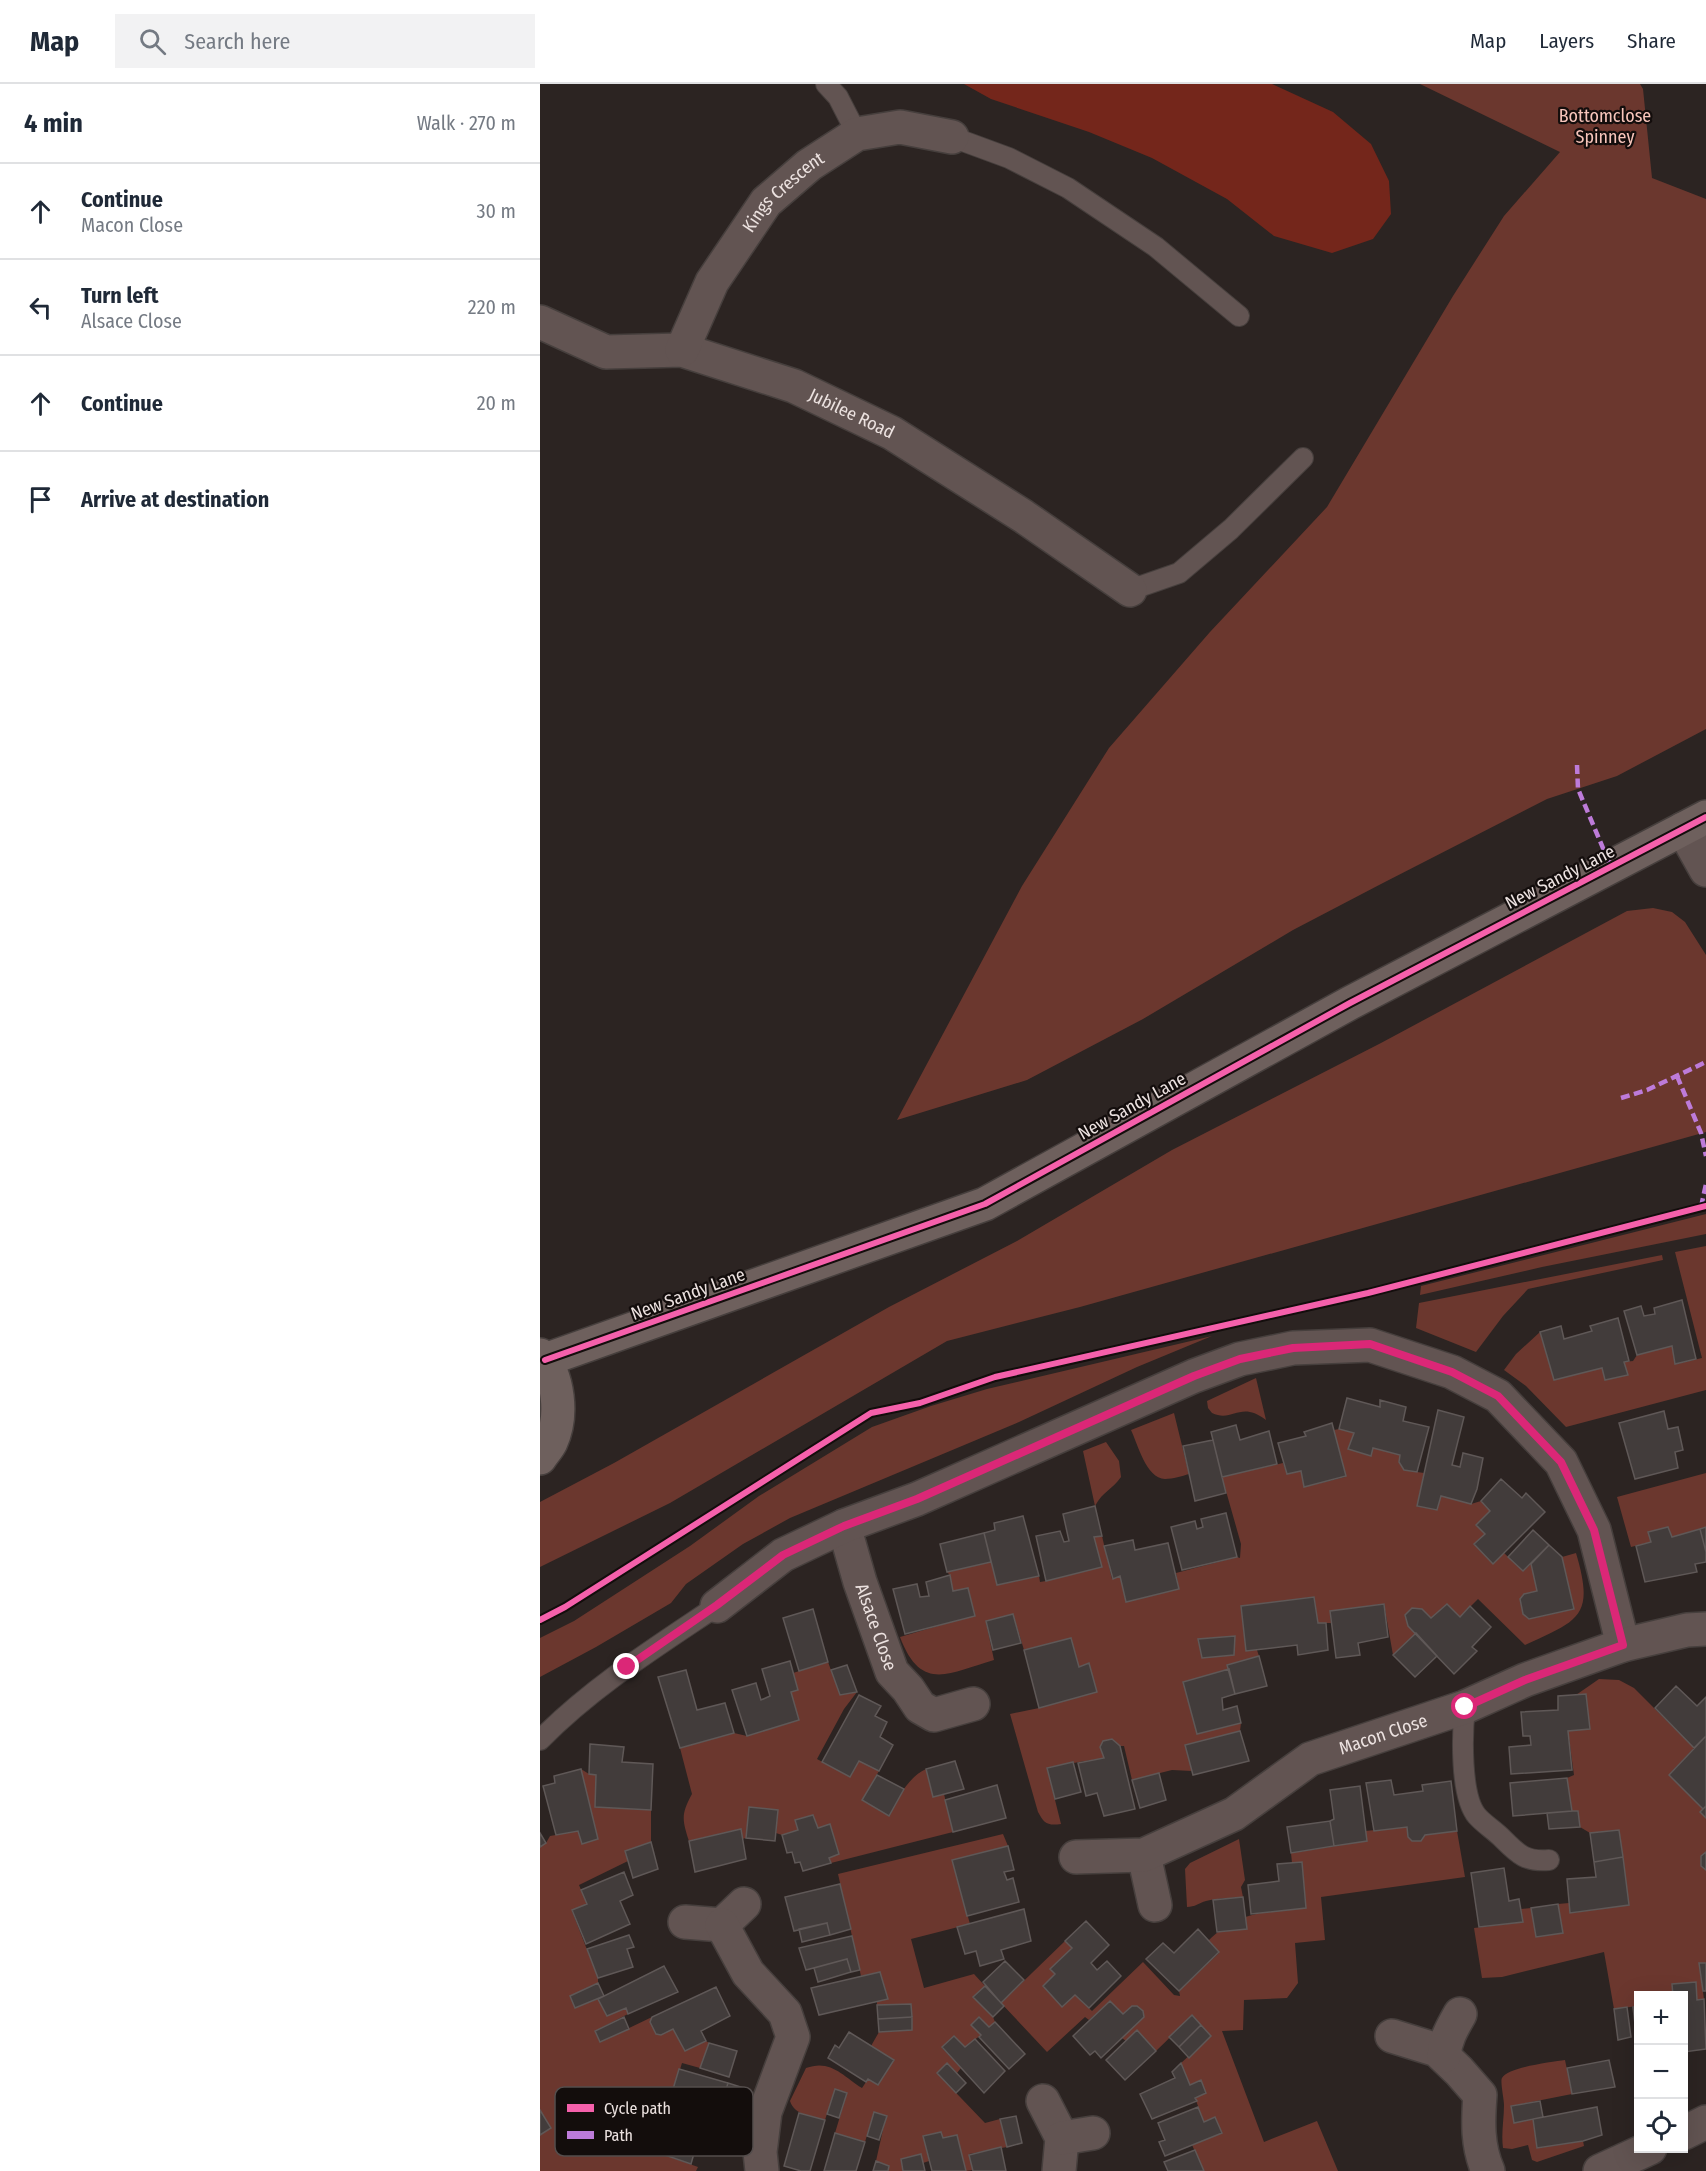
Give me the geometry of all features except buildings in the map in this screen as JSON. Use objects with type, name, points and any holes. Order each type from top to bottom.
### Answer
[{"type":"street","name":"Kings Crescent","points":[[682,350],[712,282],[766,202],[809,165],[857,134],[900,127],[952,137]]},
{"type":"street","name":"Jubilee Road","points":[[540,322],[606,352],[682,350],[794,386],[892,433],[1023,516],[1130,590]]},
{"type":"street","points":[[1695,823],[1706,870]]},
{"type":"street","name":"New Sandy Lane","points":[[542,1358],[985,1204],[1350,1003],[1695,823]]},
{"type":"street","points":[[717,1605],[783,1555],[844,1526],[917,1499],[1194,1376],[1240,1359],[1293,1348],[1370,1344],[1452,1372],[1498,1396],[1561,1462],[1594,1530],[1623,1645]]},
{"type":"street","points":[[540,1458],[551,1441],[558,1414],[556,1386],[542,1358]]},
{"type":"street","name":"Alsace Close","points":[[844,1526],[860,1582],[892,1672],[908,1689],[929,1725],[973,1704]]},
{"type":"street","name":"Macon Close","points":[[1076,1857],[1144,1855],[1234,1814],[1310,1758],[1465,1707],[1525,1680],[1623,1645],[1687,1630],[1706,1629]]},
{"type":"street","points":[[1144,1855],[1155,1905]]},
{"type":"street","points":[[685,1922],[733,1914],[748,1973],[785,2013],[793,2037],[765,2112],[760,2152],[762,2171]]},
{"type":"street","points":[[1444,2056],[1444,2047],[1449,2033],[1460,2014]]},
{"type":"street","points":[[1392,2036],[1437,2050],[1480,2095],[1479,2142],[1488,2171]]},
{"type":"street","points":[[1043,2101],[1077,2135],[1059,2171]]},
{"type":"street","points":[[1600,2171],[1639,2153]]},
{"type":"lane","points":[[826,84],[838,97],[857,134]]},
{"type":"lane","points":[[952,137],[1010,158],[1068,188],[1156,247],[1239,316]]},
{"type":"lane","points":[[1130,590],[1179,573],[1231,529],[1303,458]]},
{"type":"lane","points":[[540,1740],[602,1685],[717,1605]]},
{"type":"lane","points":[[1465,1707],[1462,1752],[1469,1803],[1477,1816],[1523,1857],[1536,1861],[1550,1860]]},
{"type":"green space","name":"Bottomclose Spinney","points":[[1420,84],[1640,84],[1643,89],[1652,178],[1706,199],[1706,729],[1617,776],[1547,799],[1381,884],[1293,930],[1143,1019],[1027,1080],[897,1120],[1022,886],[1109,748],[1210,632],[1327,507],[1453,296],[1504,216],[1560,152]]},
{"type":"green space","points":[[1653,908],[1672,912],[1685,922],[1706,955],[1706,1132],[1080,1307],[947,1341],[670,1503],[540,1567],[540,1502],[614,1463],[889,1307],[1017,1241],[1172,1150],[1381,1043],[1627,911]]},
{"type":"green space","points":[[1706,1214],[1706,1234],[1542,1267],[1420,1295],[1421,1286]]},
{"type":"green space","points":[[1706,1246],[1706,1390],[1566,1427],[1526,1386],[1504,1370],[1516,1354],[1540,1332],[1554,1380],[1602,1368],[1605,1380],[1627,1375],[1624,1362],[1633,1361],[1637,1355],[1672,1346],[1676,1364],[1702,1358],[1675,1252]]},
{"type":"green space","points":[[1662,1255],[1663,1260],[1528,1289],[1503,1316],[1476,1352],[1416,1328],[1419,1303]]},
{"type":"green space","points":[[1212,1336],[1137,1367],[1019,1422],[790,1518],[743,1544],[686,1584],[671,1603],[540,1677],[540,1638],[574,1621],[690,1546],[759,1496],[872,1427],[987,1389]]},
{"type":"green space","points":[[1256,1378],[1266,1420],[1250,1412],[1219,1415],[1212,1413],[1208,1408],[1207,1401]]},
{"type":"green space","points":[[1174,1413],[1189,1474],[1165,1479],[1158,1477],[1148,1467],[1131,1430]]},
{"type":"green space","points":[[1334,1430],[1354,1433],[1348,1449],[1373,1448],[1400,1455],[1404,1470],[1424,1473],[1417,1506],[1437,1510],[1441,1496],[1471,1504],[1481,1501],[1490,1511],[1476,1525],[1485,1534],[1474,1544],[1493,1564],[1504,1553],[1523,1571],[1531,1564],[1537,1591],[1524,1594],[1520,1599],[1523,1613],[1529,1619],[1574,1609],[1562,1557],[1576,1553],[1584,1591],[1578,1614],[1570,1622],[1525,1645],[1478,1599],[1460,1617],[1447,1604],[1431,1618],[1422,1609],[1412,1608],[1406,1615],[1416,1633],[1393,1655],[1384,1604],[1330,1611],[1331,1623],[1318,1623],[1314,1597],[1242,1606],[1259,1656],[1229,1669],[1183,1682],[1197,1734],[1241,1723],[1240,1731],[1192,1771],[1172,1770],[1132,1780],[1124,1746],[1120,1746],[1112,1739],[1103,1741],[1100,1747],[1104,1758],[1047,1768],[1061,1824],[1046,1823],[1038,1812],[1010,1714],[1039,1708],[1079,1667],[1071,1638],[1024,1650],[1013,1614],[986,1622],[994,1660],[950,1673],[927,1672],[917,1666],[908,1655],[900,1637],[975,1615],[968,1588],[953,1591],[950,1575],[947,1572],[991,1562],[997,1585],[1039,1576],[1040,1582],[1046,1581],[1101,1567],[1094,1537],[1102,1536],[1112,1579],[1120,1576],[1126,1602],[1179,1589],[1176,1573],[1240,1558],[1241,1544],[1222,1477],[1283,1463],[1287,1474],[1301,1471],[1304,1487],[1345,1477]],"holes":[[[1235,1636],[1234,1655],[1202,1658],[1198,1639]]]},
{"type":"green space","points":[[1106,1442],[1119,1461],[1121,1477],[1095,1506],[1083,1451]]},
{"type":"green space","points":[[1706,1473],[1706,1527],[1672,1537],[1648,1532],[1651,1542],[1631,1547],[1617,1497]]},
{"type":"green space","points":[[828,1662],[840,1695],[857,1692],[844,1709],[817,1759],[850,1777],[859,1761],[879,1771],[862,1800],[888,1815],[909,1783],[926,1769],[933,1797],[944,1794],[953,1832],[831,1863],[829,1858],[839,1854],[830,1825],[818,1828],[813,1815],[796,1820],[798,1830],[782,1835],[776,1833],[778,1810],[749,1807],[746,1838],[742,1839],[740,1829],[689,1841],[684,1817],[692,1794],[680,1748],[734,1733],[747,1736],[799,1720],[791,1692],[798,1690],[793,1673]]},
{"type":"green space","points":[[1599,1679],[1619,1680],[1634,1688],[1694,1748],[1669,1775],[1703,1809],[1700,1812],[1706,1818],[1706,1852],[1702,1856],[1701,1866],[1706,1870],[1706,1963],[1699,1964],[1704,1999],[1697,2000],[1695,1982],[1672,1984],[1673,1991],[1634,1991],[1634,2006],[1614,2009],[1604,1952],[1502,1977],[1482,1978],[1474,1928],[1523,1922],[1521,1909],[1531,1908],[1536,1936],[1563,1933],[1558,1904],[1569,1903],[1571,1913],[1629,1905],[1619,1830],[1590,1833],[1580,1827],[1578,1811],[1572,1811],[1567,1778],[1574,1775],[1568,1731],[1590,1729],[1586,1694],[1576,1695]]},
{"type":"green space","points":[[581,1769],[596,1775],[595,1807],[651,1810],[651,1842],[625,1851],[628,1861],[579,1885],[587,1904],[572,1911],[598,1983],[570,1996],[575,2008],[598,1999],[607,2016],[626,2008],[628,2014],[595,2031],[600,2042],[652,2017],[656,2033],[661,2035],[673,2029],[685,2051],[706,2041],[709,2043],[700,2068],[682,2063],[675,2087],[555,2087],[555,2156],[668,2156],[698,2167],[696,2171],[540,2171],[540,2135],[551,2128],[540,2110],[540,1847],[550,1836],[578,1831],[582,1843],[598,1839]]},
{"type":"green space","points":[[1407,1827],[1408,1836],[1413,1841],[1421,1841],[1425,1835],[1457,1831],[1465,1877],[1321,1897],[1325,1940],[1295,1943],[1298,1983],[1287,1998],[1244,2000],[1243,2030],[1222,2031],[1264,2142],[1317,2121],[1338,2171],[1204,2171],[1192,2145],[1221,2133],[1215,2117],[1204,2122],[1195,2098],[1201,2080],[1190,2085],[1181,2063],[1211,2036],[1192,2016],[1156,2051],[1137,2030],[1126,2041],[1122,2038],[1143,2017],[1143,2011],[1137,2006],[1132,2006],[1123,2014],[1110,2001],[1089,2020],[1085,2017],[1047,2052],[1001,2003],[1065,1941],[1072,1948],[1051,1969],[1055,1974],[1043,1986],[1062,2007],[1075,1995],[1092,2011],[1143,1962],[1174,1995],[1180,1996],[1179,1991],[1219,1953],[1208,1941],[1219,1931],[1242,1918],[1306,1908],[1302,1862],[1292,1863],[1291,1853],[1366,1841],[1365,1831]]},
{"type":"green space","points":[[1003,1834],[1008,1846],[952,1860],[970,1924],[911,1939],[924,1988],[974,1974],[985,1986],[973,1997],[993,2017],[995,2022],[989,2027],[979,2017],[971,2025],[981,2035],[965,2047],[954,2037],[942,2048],[961,2068],[957,2073],[947,2063],[937,2073],[985,2123],[1000,2119],[1007,2147],[969,2154],[973,2170],[966,2171],[957,2135],[943,2138],[941,2132],[923,2136],[929,2161],[923,2163],[920,2154],[901,2159],[903,2171],[888,2171],[889,2166],[876,2161],[886,2116],[874,2112],[865,2142],[835,2133],[847,2093],[835,2089],[825,2120],[800,2113],[790,2101],[806,2068],[814,2066],[836,2070],[862,2088],[868,2079],[878,2085],[894,2060],[871,2046],[879,2032],[912,2030],[911,2004],[877,2005],[877,2001],[888,1998],[880,1972],[861,1976],[838,1874]]},
{"type":"green space","points":[[1239,1839],[1245,1880],[1241,1887],[1243,1897],[1211,1900],[1187,1907],[1185,1869],[1190,1863]]},
{"type":"green space","points":[[1565,2060],[1572,2094],[1512,2106],[1514,2123],[1533,2119],[1537,2148],[1583,2141],[1584,2146],[1537,2162],[1532,2160],[1528,2145],[1512,2149],[1503,2148],[1502,2078],[1521,2068]]},
{"type":"shaded area","points":[[964,84],[1272,84],[1333,112],[1371,144],[1389,181],[1391,214],[1373,239],[1332,253],[1274,236],[1227,199],[1152,158],[1089,132],[991,99]]},
{"type":"marked path","points":[[1577,765],[1578,789],[1611,867]]},
{"type":"marked path","points":[[1621,1098],[1647,1090],[1706,1062]]},
{"type":"marked path","points":[[1677,1076],[1701,1133],[1706,1156]]},
{"type":"marked path","points":[[1701,1207],[1706,1184]]},
{"type":"cycle path","points":[[545,1360],[985,1204],[1350,1003],[1706,817]]},
{"type":"cycle path","points":[[540,1620],[565,1607],[871,1413],[920,1403],[995,1377],[1368,1293],[1706,1206]]},
{"type":"route","points":[[627,1667],[717,1605],[783,1555],[844,1526],[917,1499],[1194,1376],[1240,1359],[1293,1348],[1370,1344],[1452,1372],[1498,1396],[1561,1462],[1594,1530],[1623,1645],[1525,1680],[1465,1707]]}]
